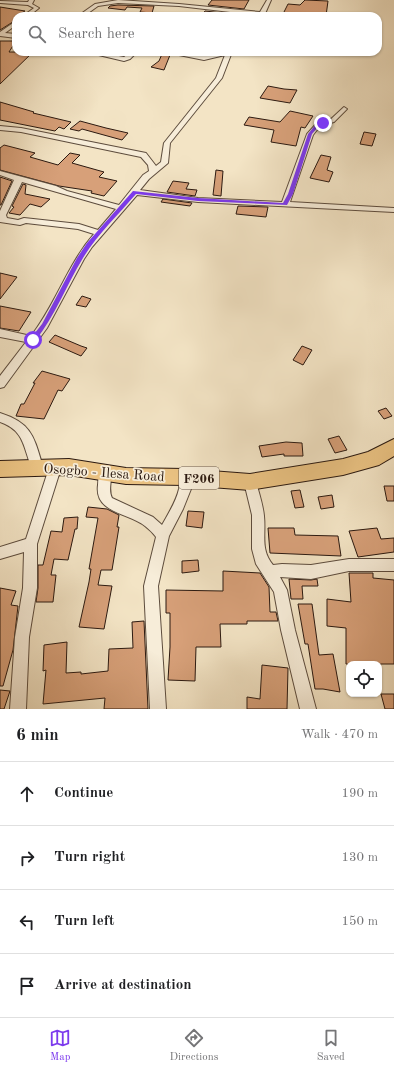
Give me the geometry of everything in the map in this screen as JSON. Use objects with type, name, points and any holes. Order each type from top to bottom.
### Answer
[{"type":"main road","name":"Osogbo - Ilesa Road","points":[[0,469],[70,467],[126,476],[184,477],[250,482],[343,467],[372,459],[394,447]]},
{"type":"street","points":[[263,12],[269,0]]},
{"type":"street","points":[[87,12],[97,5],[120,1],[179,5],[236,12]]},
{"type":"street","points":[[0,2],[30,2],[37,8],[32,12]]},
{"type":"street","points":[[1,34],[12,26]]},
{"type":"street","points":[[1,34],[12,35]]},
{"type":"street","points":[[106,56],[124,60],[130,56]]},
{"type":"street","points":[[192,56],[204,58],[212,56]]},
{"type":"street","points":[[0,384],[44,326],[80,258],[89,245],[122,208],[146,177],[160,167],[165,160],[164,150],[167,143],[219,78],[227,56]]},
{"type":"street","points":[[285,204],[290,194],[310,134],[318,125],[332,121],[344,109]]},
{"type":"street","points":[[0,128],[20,130],[143,155],[152,164],[153,172]]},
{"type":"street","points":[[0,173],[54,188],[64,193],[122,208]]},
{"type":"street","points":[[18,179],[18,182],[1,217],[3,220],[20,223],[24,220],[79,227],[99,233]]},
{"type":"street","points":[[135,192],[198,200],[394,210]]},
{"type":"street","points":[[0,333],[33,340]]},
{"type":"street","points":[[0,417],[20,427],[28,436],[46,467],[31,544],[30,588],[22,637],[18,709]]},
{"type":"street","points":[[105,473],[103,489],[104,495],[108,502],[149,521],[163,535]]},
{"type":"street","points":[[158,709],[151,586],[163,535],[182,499],[185,489],[184,477]]},
{"type":"street","points":[[250,482],[258,515],[258,549],[261,560],[280,590],[288,630],[308,709]]},
{"type":"street","points":[[0,553],[31,544]]},
{"type":"street","points":[[270,572],[282,570],[312,572],[349,565],[394,565]]},
{"type":"building","points":[[212,0],[249,0],[244,9],[208,5]]},
{"type":"building","points":[[305,0],[328,1],[327,12],[284,12],[288,4],[300,5]]},
{"type":"building","points":[[110,6],[154,6],[152,12],[140,12],[142,8],[127,7],[125,10],[108,8]]},
{"type":"building","points":[[0,7],[25,11],[12,12],[12,22],[0,30]]},
{"type":"building","points":[[0,41],[12,41],[12,47],[9,52],[12,52],[12,56],[29,56],[0,84]]},
{"type":"building","points":[[161,56],[170,56],[164,70],[151,67],[159,61]]},
{"type":"building","points":[[268,86],[297,90],[290,103],[260,98]]},
{"type":"building","points":[[0,102],[34,112],[33,113],[71,122],[64,129],[59,127],[55,131],[0,120]]},
{"type":"building","points":[[290,111],[313,116],[305,128],[301,127],[296,146],[271,142],[274,130],[244,125],[249,117],[280,122]]},
{"type":"building","points":[[80,121],[128,133],[122,140],[82,129],[79,131],[70,129]]},
{"type":"building","points":[[364,132],[376,134],[372,146],[360,144]]},
{"type":"building","points":[[4,145],[35,153],[30,157],[58,165],[70,153],[80,155],[72,163],[104,172],[99,177],[117,181],[104,196],[91,193],[92,191],[59,186],[0,170],[0,148]]},
{"type":"building","points":[[321,155],[331,157],[327,170],[333,172],[329,182],[310,178]]},
{"type":"building","points":[[216,170],[223,171],[221,196],[213,195]]},
{"type":"building","points":[[0,177],[12,181],[1,205],[0,205]]},
{"type":"building","points":[[173,181],[189,183],[186,189],[197,190],[195,196],[167,192]]},
{"type":"building","points":[[23,184],[26,185],[25,194],[50,199],[41,207],[30,204],[20,215],[9,213],[14,207],[12,206]]},
{"type":"building","points":[[163,199],[192,203],[190,206],[161,202]]},
{"type":"building","points":[[238,206],[268,207],[266,217],[236,214]]},
{"type":"building","points":[[0,273],[17,277],[0,299]]},
{"type":"building","points":[[82,296],[91,299],[86,307],[76,305]]},
{"type":"building","points":[[0,306],[31,312],[19,331],[0,328]]},
{"type":"building","points":[[55,335],[87,348],[81,356],[49,342]]},
{"type":"building","points":[[302,346],[312,350],[303,365],[293,360]]},
{"type":"building","points":[[42,371],[70,379],[62,391],[58,390],[44,419],[16,416],[21,404],[24,404],[35,383],[33,383]]},
{"type":"building","points":[[386,408],[392,416],[384,419],[378,411]]},
{"type":"building","points":[[339,436],[347,450],[335,453],[328,439]]},
{"type":"building","points":[[286,442],[302,443],[303,456],[284,456],[284,454],[262,457],[259,446]]},
{"type":"building","points":[[384,486],[394,486],[394,501],[387,501]]},
{"type":"building","points":[[300,490],[304,507],[295,508],[291,491]]},
{"type":"building","points":[[332,495],[334,507],[321,509],[318,497]]},
{"type":"building","points":[[88,507],[107,509],[119,515],[117,527],[119,527],[112,570],[101,570],[98,585],[112,586],[104,629],[79,627],[89,582],[91,569],[89,569],[98,518],[86,517]]},
{"type":"building","points":[[188,511],[204,512],[202,528],[186,526]]},
{"type":"building","points":[[78,517],[77,529],[75,529],[68,560],[54,559],[51,575],[56,575],[53,602],[36,602],[38,588],[38,565],[43,565],[51,531],[62,532],[64,518]]},
{"type":"building","points":[[268,528],[294,528],[295,535],[338,536],[341,556],[270,553]]},
{"type":"building","points":[[377,528],[381,539],[394,538],[394,552],[358,557],[349,531]]},
{"type":"building","points":[[198,560],[199,571],[182,573],[182,561]]},
{"type":"building","points":[[223,571],[260,573],[269,587],[270,612],[276,612],[278,621],[247,621],[247,624],[220,624],[221,647],[196,647],[195,681],[168,680],[170,613],[166,613],[166,590],[223,591]]},
{"type":"building","points":[[349,573],[373,573],[373,578],[394,580],[394,664],[382,664],[382,661],[346,661],[346,628],[327,626],[327,599],[351,602]]},
{"type":"building","points":[[289,579],[317,579],[318,586],[302,586],[303,599],[291,599]]},
{"type":"building","points":[[0,588],[16,591],[11,605],[18,606],[13,650],[3,686],[0,686]]},
{"type":"building","points":[[298,604],[312,604],[319,655],[333,654],[340,692],[315,689],[308,644],[305,644]]},
{"type":"building","points":[[144,621],[148,709],[104,709],[105,698],[43,704],[46,670],[43,671],[44,645],[67,642],[66,673],[81,672],[81,674],[108,671],[109,649],[133,648],[132,622]]},
{"type":"building","points":[[262,665],[288,668],[287,709],[247,709],[247,697],[260,699]]},
{"type":"building","points":[[0,690],[10,691],[4,709],[0,709]]},
{"type":"building","points":[[382,694],[394,694],[394,709],[385,709]]},
{"type":"route","points":[[33,340],[44,326],[80,258],[89,245],[135,192],[198,200],[285,204],[290,194],[310,134],[318,125],[323,123]]}]
